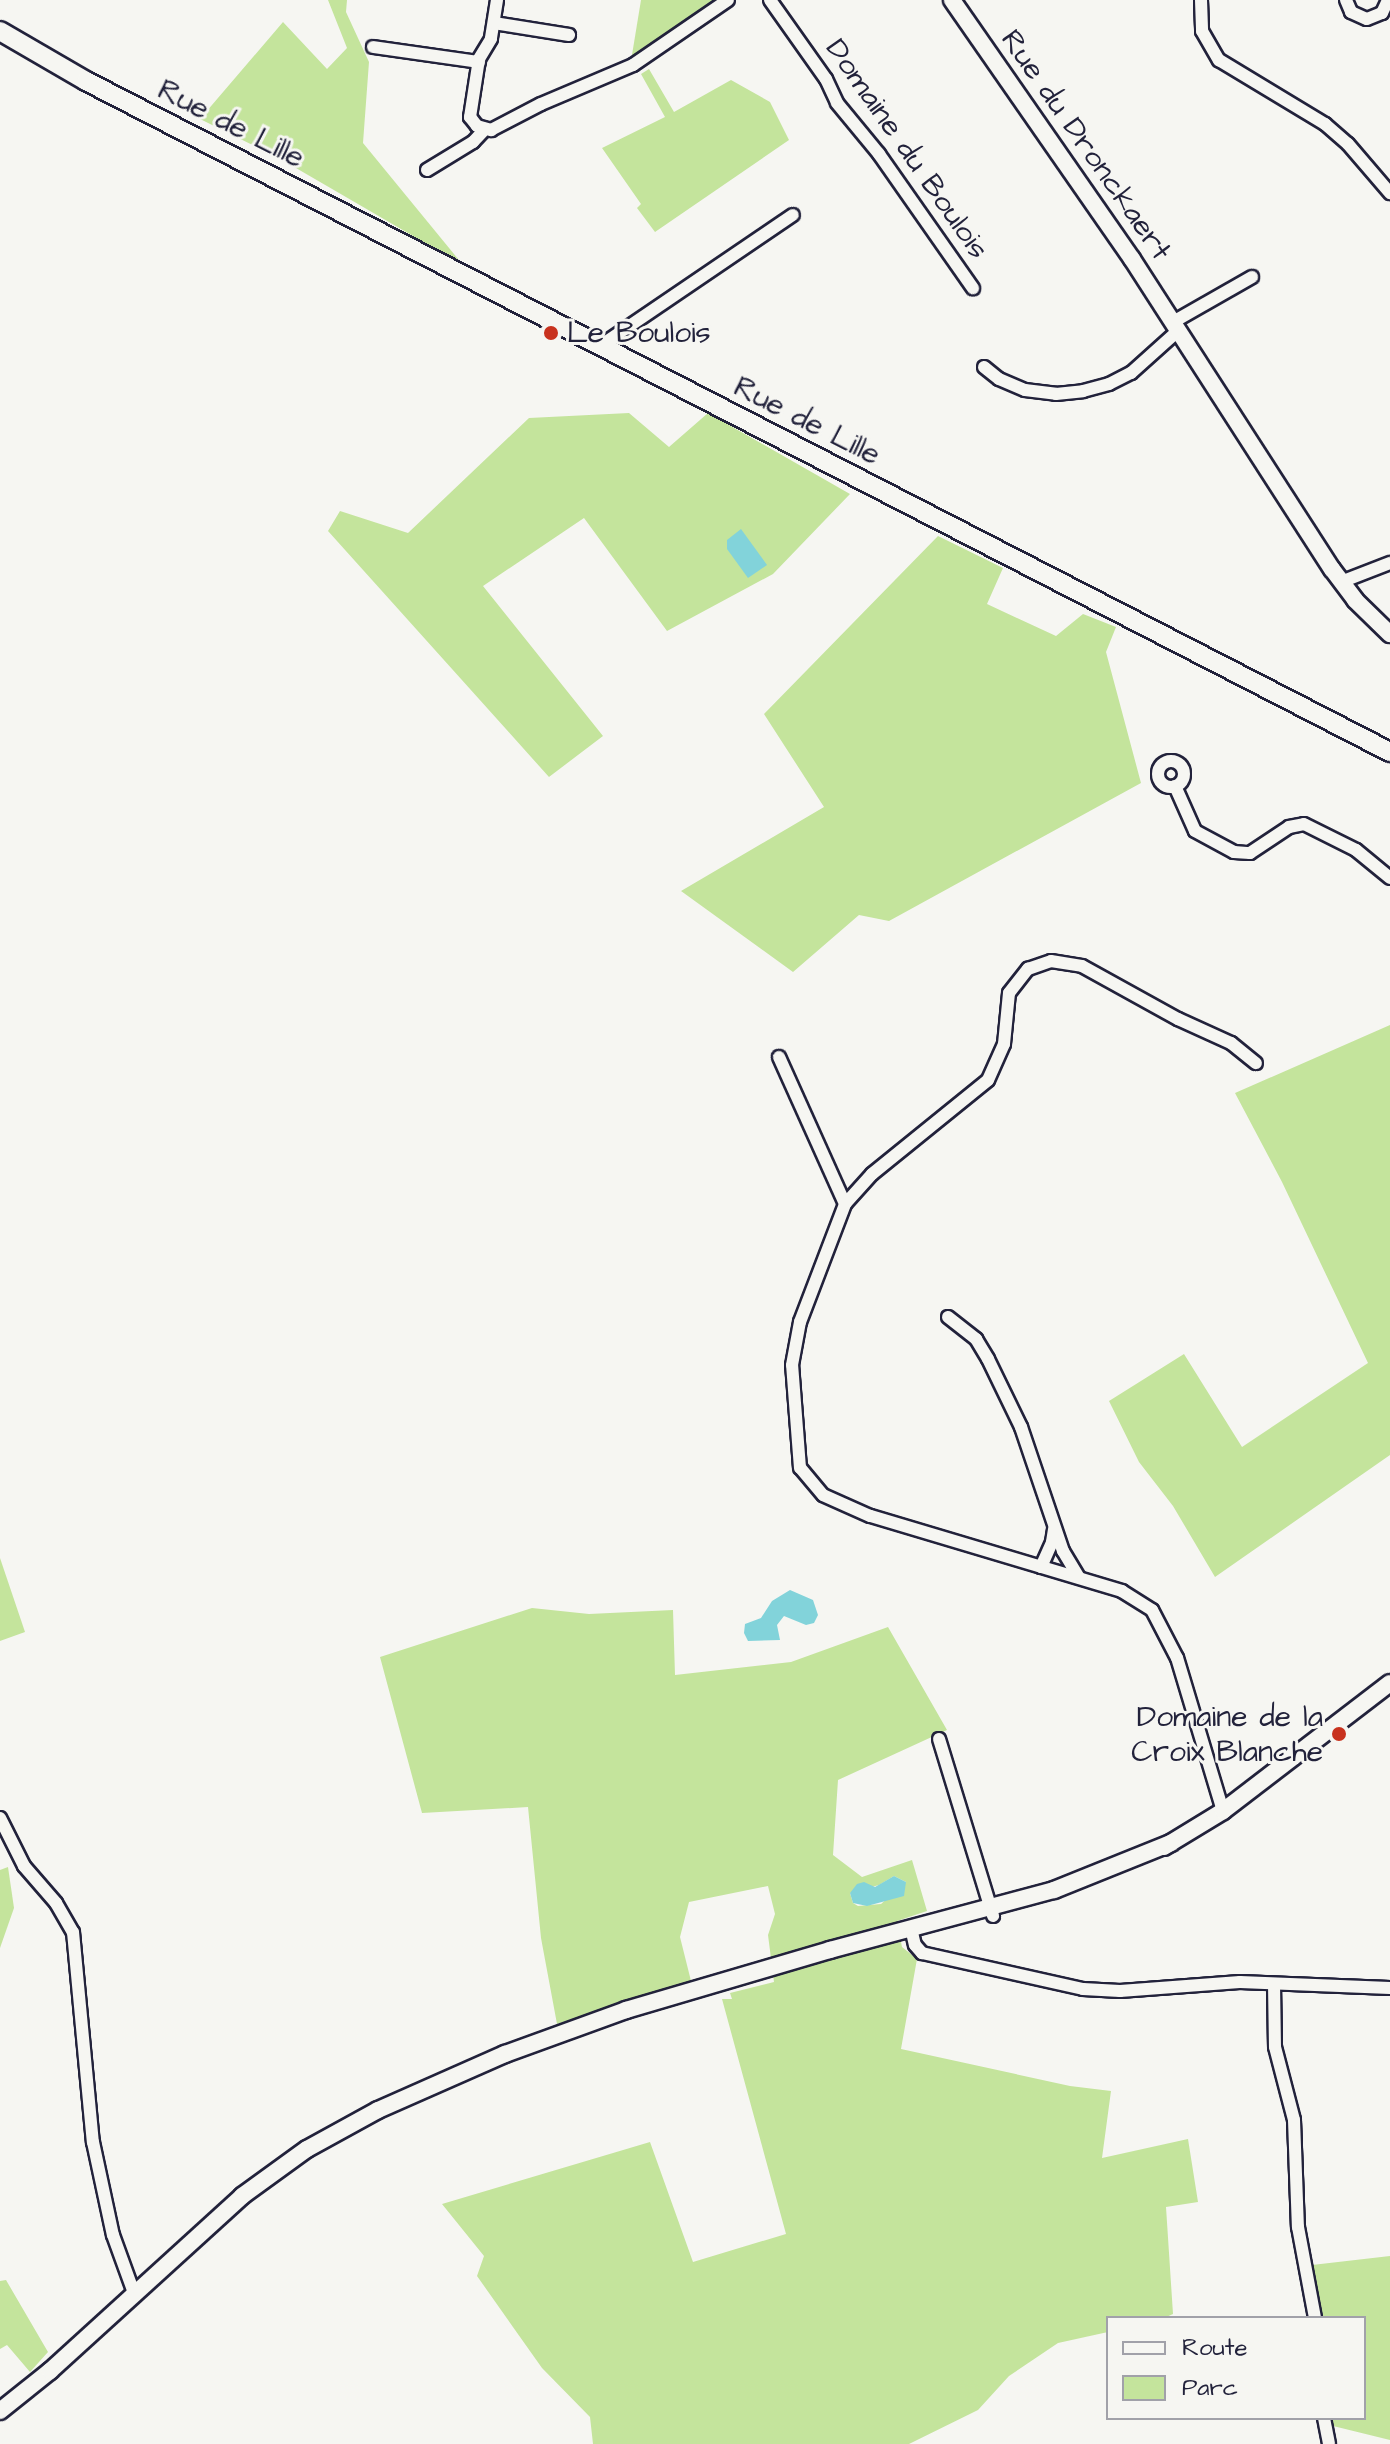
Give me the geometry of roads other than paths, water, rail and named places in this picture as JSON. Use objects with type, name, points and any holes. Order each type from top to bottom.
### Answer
[{"type":"main road","name":"Rue du Dronckaert","points":[[952,0],[1176,326],[1341,582],[1390,634]]},
{"type":"main road","name":"Rue de Lille","points":[[0,31],[86,81]]},
{"type":"main road","name":"Rue de Lille","points":[[0,42],[86,81],[1385,752]]},
{"type":"main road","points":[[1,2410],[260,2182],[361,2118],[549,2037],[736,1977],[1029,1901],[1107,1871],[1171,1843],[1223,1811],[1390,1683]]},
{"type":"street","points":[[485,129],[470,117],[479,62],[490,42],[497,0]]},
{"type":"street","points":[[427,170],[473,142],[485,129],[500,127],[541,104],[633,65],[728,0]]},
{"type":"street","name":"Domaine du Boulois","points":[[770,0],[829,84],[837,103],[879,154],[973,288]]},
{"type":"street","points":[[1201,0],[1202,31],[1219,60],[1325,124],[1348,144],[1390,193]]},
{"type":"street","points":[[1346,0],[1354,15],[1371,19],[1382,13],[1388,0]]},
{"type":"street","points":[[494,23],[569,35]]},
{"type":"street","points":[[373,47],[479,62]]},
{"type":"street","points":[[600,346],[793,215]]},
{"type":"street","points":[[984,367],[999,379],[1025,390],[1056,394],[1109,384],[1131,373],[1176,326],[1252,277]]},
{"type":"street","points":[[1341,582],[1390,563]]},
{"type":"street","points":[[1175,786],[1195,831],[1234,852],[1255,851],[1289,827],[1304,824],[1356,850],[1390,878]]},
{"type":"street","points":[[1223,1811],[1177,1658],[1157,1616],[1132,1595],[858,1511],[823,1495],[803,1475],[792,1393],[792,1359],[800,1322],[845,1204],[865,1180],[988,1080],[1003,1050],[1006,1005],[1011,987],[1028,969],[1043,962],[1059,961],[1082,966],[1178,1019],[1231,1043],[1256,1063]]},
{"type":"street","points":[[779,1057],[845,1204]]},
{"type":"street","points":[[948,1317],[976,1339],[988,1359],[1021,1427],[1054,1525],[1079,1578]]},
{"type":"street","points":[[1041,1567],[1052,1542],[1054,1525]]},
{"type":"street","points":[[939,1739],[992,1911]]},
{"type":"street","points":[[0,1818],[24,1866],[56,1903],[73,1932],[93,2142],[113,2235],[134,2293]]},
{"type":"street","points":[[912,1932],[922,1953],[1083,1989],[1120,1991],[1223,1982],[1390,1988]]},
{"type":"street","points":[[1274,1984],[1275,2047],[1294,2120],[1298,2227],[1315,2316]]},
{"type":"street","points":[[1324,2420],[1329,2444]]},
{"type":"water","points":[[741,529],[767,565],[748,578],[727,549],[727,540]]},
{"type":"water","points":[[790,1590],[813,1600],[818,1615],[814,1623],[806,1625],[784,1616],[777,1625],[780,1640],[748,1641],[744,1633],[745,1624],[761,1618],[772,1601]]},
{"type":"water","points":[[894,1876],[906,1882],[904,1896],[867,1906],[853,1903],[850,1893],[857,1884],[864,1882],[875,1887]]},
{"type":"place","name":"Le Boulois","points":[[551,333]]},
{"type":"place","name":"Domaine de la Croix Blanche","points":[[1339,1734]]}]
